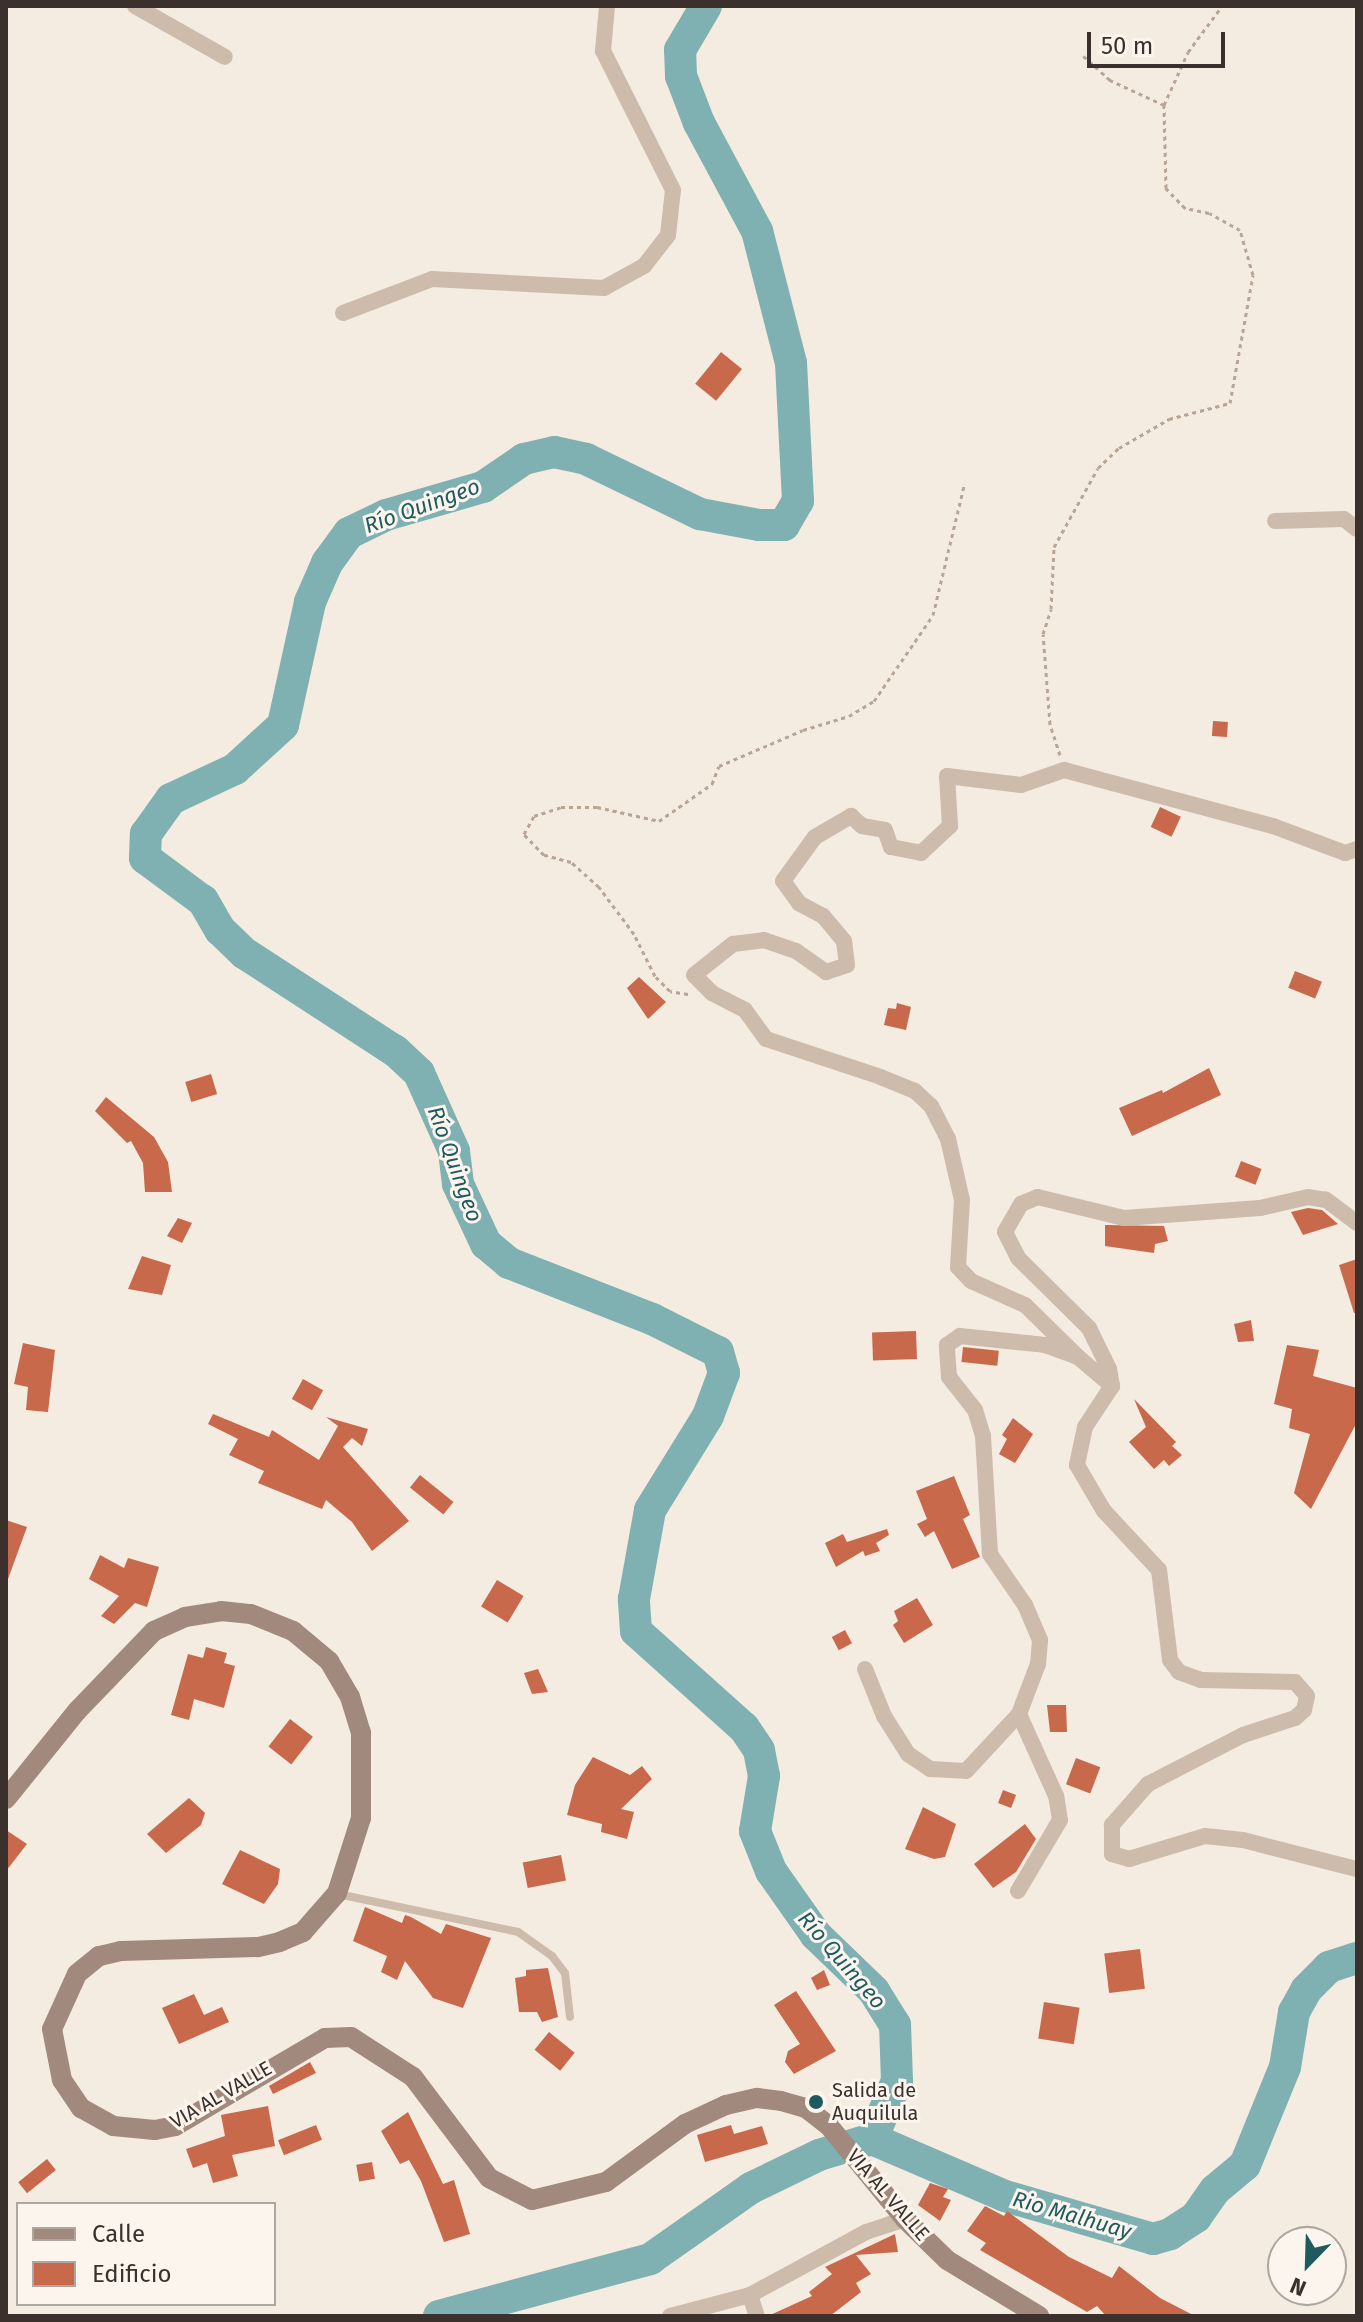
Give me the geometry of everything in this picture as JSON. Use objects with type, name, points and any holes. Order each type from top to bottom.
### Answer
[{"type":"main road","name":"VIA AL VALLE","points":[[6,1799],[136,1644],[185,1617],[221,1611],[251,1614],[293,1631],[329,1661],[350,1697],[361,1732],[361,1818],[337,1893],[303,1932],[280,1942],[258,1947],[121,1951],[99,1956],[77,1974],[52,2029],[62,2080],[81,2108],[113,2126],[155,2130],[175,2126],[312,2044],[325,2038],[351,2037],[413,2077],[489,2178],[532,2200],[606,2182],[685,2124],[726,2105],[757,2098],[781,2101],[806,2108],[829,2126],[900,2213],[947,2260],[1039,2316]]},
{"type":"street","points":[[135,6],[225,57]]},
{"type":"street","points":[[343,313],[432,279],[604,288],[644,266],[668,235],[673,190],[603,51],[607,6]]},
{"type":"street","points":[[1275,521],[1344,519],[1357,529]]},
{"type":"street","points":[[1112,1386],[1025,1305],[971,1281],[958,1267],[962,1200],[948,1139],[931,1106],[915,1091],[881,1077],[766,1039],[745,1010],[712,993],[694,975],[733,944],[764,940],[796,951],[826,972],[847,965],[844,941],[823,916],[799,903],[783,881],[815,837],[836,821],[851,816],[862,826],[885,830],[891,847],[921,853],[950,826],[947,776],[1021,785],[1064,770],[1273,826],[1345,853],[1357,849]]},
{"type":"street","points":[[1112,1386],[1089,1328],[1010,1248],[1008,1219],[1021,1204],[1038,1197],[1124,1218],[1260,1208],[1308,1197],[1326,1200],[1357,1223]]},
{"type":"street","points":[[865,1669],[884,1716],[908,1754],[930,1769],[966,1771],[1019,1714],[1038,1664],[1040,1640],[1025,1605],[990,1554],[983,1436],[975,1410],[949,1377],[947,1345],[950,1338],[984,1336],[1045,1345],[1078,1357]]},
{"type":"street","points":[[1112,1386],[1085,1427],[1077,1465],[1104,1511],[1159,1570],[1170,1660],[1179,1672],[1201,1680],[1295,1682],[1307,1696],[1304,1710],[1295,1718],[1243,1735],[1148,1784],[1112,1825],[1112,1854],[1129,1859],[1205,1836],[1243,1840],[1357,1869]]},
{"type":"street","points":[[1018,1891],[1060,1820],[1056,1796],[1019,1714]]},
{"type":"street","points":[[670,2316],[750,2295],[900,2213]]},
{"type":"street","points":[[750,2295],[757,2316]]},
{"type":"lane","points":[[337,1893],[518,1932],[552,1956],[565,1973],[570,2017]]},
{"type":"path","points":[[1064,770],[1050,724],[1044,655],[1054,547],[1098,468],[1119,448],[1169,419],[1230,403],[1253,275],[1240,230],[1209,213],[1185,208],[1166,188],[1164,105],[1188,52],[1222,6]]},
{"type":"path","points":[[1083,56],[1110,80],[1164,105]]},
{"type":"path","points":[[712,993],[670,991],[655,976],[634,934],[599,887],[571,862],[544,855],[524,834],[534,816],[561,807],[597,807],[659,821],[712,784],[719,766],[849,716],[874,701],[933,615],[964,486]]},
{"type":"building","points":[[721,352],[742,369],[716,401],[695,384]]},
{"type":"building","points":[[1213,721],[1228,722],[1227,737],[1212,736]]},
{"type":"building","points":[[1160,807],[1181,817],[1172,837],[1151,827]]},
{"type":"building","points":[[1295,971],[1322,982],[1315,999],[1288,988]]},
{"type":"building","points":[[639,977],[666,1002],[648,1019],[627,988]]},
{"type":"building","points":[[897,1003],[911,1007],[906,1030],[884,1025],[888,1008],[896,1009]]},
{"type":"building","points":[[1209,1068],[1221,1095],[1132,1136],[1119,1108],[1162,1090],[1163,1093]]},
{"type":"building","points":[[211,1074],[217,1094],[191,1102],[185,1082]]},
{"type":"building","points":[[106,1097],[154,1137],[168,1162],[172,1192],[145,1192],[143,1163],[131,1141],[127,1143],[95,1111]]},
{"type":"building","points":[[1241,1161],[1262,1169],[1255,1185],[1235,1177]]},
{"type":"building","points":[[1308,1208],[1322,1210],[1338,1224],[1303,1235],[1291,1212]]},
{"type":"building","points":[[178,1218],[192,1223],[182,1243],[167,1236]]},
{"type":"building","points":[[1105,1225],[1164,1226],[1168,1241],[1155,1244],[1154,1253],[1105,1246]]},
{"type":"building","points":[[142,1256],[171,1265],[162,1295],[128,1289]]},
{"type":"building","points":[[1357,1259],[1357,1312],[1354,1313],[1339,1265]]},
{"type":"building","points":[[1251,1320],[1254,1341],[1238,1342],[1234,1324]]},
{"type":"building","points":[[916,1331],[917,1359],[873,1361],[872,1333]]},
{"type":"building","points":[[23,1343],[55,1350],[48,1412],[26,1410],[28,1387],[14,1384]]},
{"type":"building","points":[[1287,1345],[1319,1350],[1313,1376],[1357,1388],[1357,1422],[1311,1509],[1294,1493],[1310,1434],[1289,1428],[1292,1409],[1274,1404]]},
{"type":"building","points":[[963,1347],[999,1351],[997,1366],[961,1362]]},
{"type":"building","points":[[303,1379],[323,1390],[312,1410],[292,1399]]},
{"type":"building","points":[[1134,1399],[1176,1442],[1172,1446],[1182,1455],[1169,1466],[1164,1460],[1154,1469],[1129,1442],[1146,1427]]},
{"type":"building","points":[[213,1414],[269,1437],[272,1430],[319,1460],[338,1426],[326,1417],[368,1429],[362,1446],[352,1438],[343,1447],[409,1521],[372,1551],[352,1522],[326,1500],[322,1509],[258,1483],[264,1471],[229,1455],[238,1439],[208,1424]]},
{"type":"building","points":[[1013,1418],[1033,1434],[1015,1463],[999,1454],[1007,1439],[1002,1435]]},
{"type":"building","points":[[420,1475],[453,1502],[443,1514],[410,1487]]},
{"type":"building","points":[[954,1476],[970,1515],[963,1519],[980,1557],[952,1569],[934,1531],[925,1537],[917,1524],[927,1519],[916,1491]]},
{"type":"building","points":[[6,1520],[27,1527],[8,1579],[6,1579]]},
{"type":"building","points":[[887,1529],[889,1535],[876,1543],[880,1551],[865,1556],[863,1551],[836,1567],[825,1543],[843,1534],[847,1542]]},
{"type":"building","points":[[100,1555],[124,1568],[128,1558],[159,1567],[147,1607],[135,1603],[114,1624],[101,1616],[119,1596],[89,1579]]},
{"type":"building","points":[[497,1580],[524,1596],[508,1623],[481,1607]]},
{"type":"building","points":[[917,1598],[933,1625],[904,1643],[893,1625],[898,1621],[894,1611]]},
{"type":"building","points":[[845,1630],[852,1643],[839,1650],[832,1637]]},
{"type":"building","points":[[206,1647],[227,1653],[224,1663],[235,1666],[224,1708],[194,1699],[189,1720],[171,1715],[188,1654],[203,1658]]},
{"type":"building","points":[[538,1669],[548,1692],[532,1694],[524,1673]]},
{"type":"building","points":[[1047,1705],[1066,1705],[1067,1732],[1050,1732]]},
{"type":"building","points":[[290,1719],[313,1737],[291,1764],[268,1747]]},
{"type":"building","points":[[593,1757],[630,1775],[642,1766],[652,1779],[621,1809],[634,1812],[627,1839],[601,1832],[602,1824],[567,1815],[575,1785]]},
{"type":"building","points":[[1076,1758],[1100,1767],[1090,1793],[1066,1784]]},
{"type":"building","points":[[1003,1790],[1016,1795],[1011,1808],[998,1803]]},
{"type":"building","points":[[189,1798],[205,1813],[201,1825],[166,1853],[147,1834]]},
{"type":"building","points":[[923,1807],[956,1824],[945,1857],[934,1859],[905,1849]]},
{"type":"building","points":[[1025,1824],[1036,1839],[1016,1872],[993,1888],[974,1864]]},
{"type":"building","points":[[6,1830],[27,1844],[6,1871]]},
{"type":"building","points":[[240,1850],[280,1869],[278,1884],[264,1904],[222,1884]]},
{"type":"building","points":[[561,1855],[566,1881],[528,1888],[523,1862]]},
{"type":"building","points":[[365,1907],[402,1923],[405,1915],[411,1917],[441,1934],[446,1924],[491,1938],[463,2008],[433,1998],[405,1961],[397,1980],[381,1972],[387,1956],[353,1941]]},
{"type":"building","points":[[1140,1949],[1145,1989],[1109,1993],[1104,1953]]},
{"type":"building","points":[[548,1968],[558,2017],[542,2022],[537,2012],[519,2012],[515,1978],[526,1976],[526,1970]]},
{"type":"building","points":[[824,1970],[830,1985],[817,1990],[811,1978]]},
{"type":"building","points":[[796,1991],[836,2051],[794,2074],[785,2062],[788,2051],[800,2044],[774,2005]]},
{"type":"building","points":[[194,1994],[204,2015],[222,2007],[229,2022],[179,2044],[162,2008]]},
{"type":"building","points":[[1044,2002],[1080,2008],[1074,2044],[1038,2039]]},
{"type":"building","points":[[549,2032],[575,2053],[560,2071],[535,2050]]},
{"type":"building","points":[[310,2062],[316,2073],[273,2094],[269,2086]]},
{"type":"building","points":[[268,2106],[275,2146],[232,2155],[238,2176],[213,2183],[207,2163],[193,2168],[186,2149],[225,2136],[221,2115]]},
{"type":"building","points":[[408,2112],[443,2184],[454,2180],[470,2234],[444,2242],[421,2181],[409,2160],[400,2164],[381,2131]]},
{"type":"building","points":[[316,2125],[322,2140],[284,2155],[278,2140]]},
{"type":"building","points":[[731,2125],[734,2134],[762,2126],[768,2144],[705,2162],[697,2135]]},
{"type":"building","points":[[47,2159],[56,2170],[27,2193],[18,2182]]},
{"type":"building","points":[[372,2162],[375,2179],[359,2182],[356,2165]]},
{"type":"building","points":[[930,2183],[948,2189],[943,2197],[951,2200],[940,2221],[918,2205]]},
{"type":"building","points":[[985,2206],[1004,2216],[1007,2211],[1069,2257],[1112,2278],[1119,2266],[1160,2298],[1195,2316],[1106,2316],[1097,2306],[1087,2312],[980,2250],[986,2243],[967,2231]]},
{"type":"building","points":[[895,2234],[898,2252],[856,2255],[871,2274],[856,2283],[861,2292],[830,2316],[768,2316],[812,2296],[809,2292],[832,2274],[825,2267]]},
{"type":"waterway","name":"Río Quingeo","points":[[439,2316],[650,2259],[751,2188],[819,2155],[872,2139],[897,2081],[895,2025],[874,1991],[816,1935],[771,1871],[755,1831],[764,1776],[759,1750],[744,1728],[636,1631],[634,1599],[650,1510],[708,1416],[724,1373],[718,1352],[652,1319],[509,1263],[486,1244],[458,1184],[454,1151],[419,1073],[395,1051],[244,953],[220,930],[203,901],[145,858],[146,834],[171,799],[235,769],[283,725],[310,602],[327,563],[349,533],[386,515],[483,487],[524,459],[554,452],[586,459],[700,514],[759,525],[784,525],[798,501],[791,363],[757,231],[699,123],[681,76],[680,50],[706,6]]},
{"type":"waterway","name":"Rio Malhuay","points":[[872,2139],[1005,2196],[1153,2239],[1170,2234],[1196,2217],[1215,2190],[1245,2165],[1285,2067],[1294,2012],[1306,1990],[1329,1967],[1357,1958]]},
{"type":"place","name":"Salida de Auquilula","points":[[816,2102]]}]
